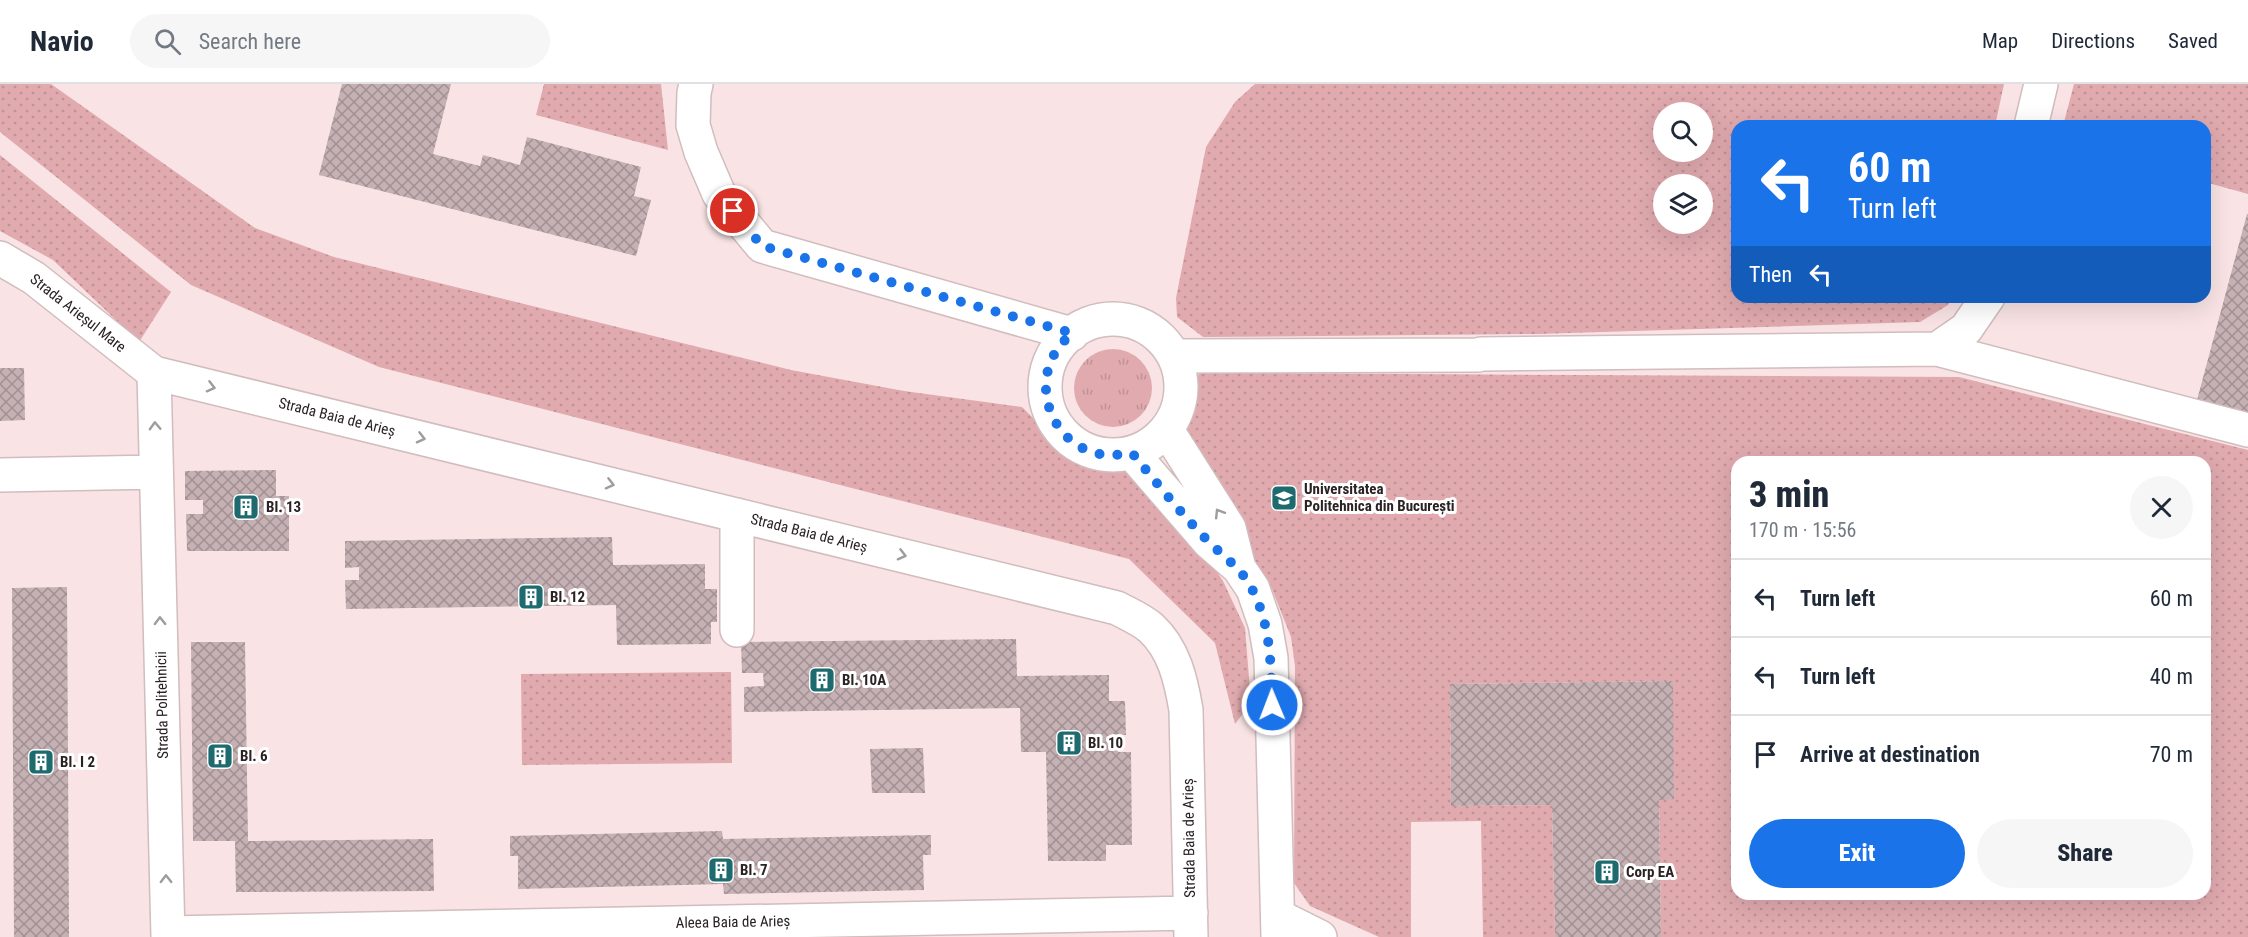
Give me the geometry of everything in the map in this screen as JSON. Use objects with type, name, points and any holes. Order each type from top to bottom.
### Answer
[{"type":"street","points":[[696,84],[693,125],[706,163],[719,194],[762,246],[1072,333]]},
{"type":"street","points":[[2032,120],[2041,84]]},
{"type":"street","name":"Strada Arieșul Mare","points":[[0,258],[34,278],[154,373]]},
{"type":"street","points":[[1937,349],[1966,329],[1984,303]]},
{"type":"street","points":[[1106,320],[1132,322],[1156,335],[1174,357],[1180,374],[1181,394],[1177,413],[1167,430],[1157,440],[1132,453],[1112,456],[1093,452],[1075,443],[1060,430],[1050,413],[1046,393],[1047,374],[1052,359],[1060,345],[1072,333],[1094,322],[1106,320]]},
{"type":"street","points":[[1174,357],[1937,349],[2248,430]]},
{"type":"street","name":"Strada Politehnicii","points":[[154,373],[168,935]]},
{"type":"street","name":"Strada Baia de Arieș","points":[[154,373],[1118,608],[1150,628],[1174,659],[1182,684],[1186,710],[1191,925]]},
{"type":"street","points":[[1167,430],[1229,528],[1239,568]]},
{"type":"street","points":[[1132,453],[1209,542],[1239,568],[1253,590],[1262,615],[1271,658],[1278,927],[1320,937]]},
{"type":"street","points":[[0,474],[156,472]]},
{"type":"street","points":[[737,515],[737,630]]},
{"type":"street","name":"Aleea Baia de Arieș","points":[[168,935],[1191,925]]},
{"type":"green space","points":[[0,84],[51,84],[255,228],[334,257],[791,370],[904,391],[1022,407],[1051,436],[1080,454],[1103,463],[1121,466],[1153,493],[1189,530],[1223,581],[1245,628],[1251,703],[1235,724],[1215,643],[1129,559],[379,367],[191,285],[0,132]]},
{"type":"green space","points":[[544,84],[661,84],[668,150],[536,115]]},
{"type":"green space","points":[[1255,84],[2004,84],[1996,120],[1731,120],[1731,303],[1949,303],[1920,322],[1537,334],[1203,337],[1177,317],[1176,298],[1206,147],[1235,102]]},
{"type":"green space","points":[[2074,84],[2248,84],[2248,194],[2211,184],[2211,120],[2065,120]]},
{"type":"green space","points":[[0,155],[171,292],[139,342],[53,260],[0,231]]},
{"type":"green space","points":[[1113,349],[1128,352],[1141,360],[1149,373],[1152,388],[1149,403],[1141,416],[1128,424],[1113,427],[1098,424],[1085,416],[1077,403],[1074,388],[1077,373],[1085,360],[1098,352]]},
{"type":"green space","points":[[1201,373],[1959,377],[2248,450],[2248,937],[1661,937],[1659,800],[1672,681],[1450,684],[1451,806],[1552,805],[1555,937],[1483,937],[1481,821],[1411,822],[1411,937],[1379,937],[1310,906],[1294,883],[1295,666],[1291,637],[1272,589],[1175,434],[1188,399],[1189,381]]},
{"type":"green space","points":[[731,672],[732,763],[522,765],[521,674]]},
{"type":"building","points":[[342,84],[451,84],[433,154],[480,166],[483,155],[520,165],[527,137],[641,167],[634,196],[651,200],[636,256],[319,175]]},
{"type":"building","points":[[2248,214],[2248,414],[2197,400]]},
{"type":"building","points":[[0,368],[24,368],[25,420],[0,421]]},
{"type":"building","name":"Bl. 13","points":[[276,470],[276,496],[289,496],[289,551],[187,551],[186,514],[203,514],[203,500],[185,500],[185,471]]},
{"type":"building","name":"Bl. 12","points":[[612,537],[613,565],[705,564],[705,589],[717,589],[717,622],[711,622],[711,644],[617,645],[616,605],[346,609],[345,580],[359,580],[359,567],[345,568],[345,541]]},
{"type":"building","name":"Bl. I 2","points":[[67,587],[69,937],[14,937],[12,588]]},
{"type":"building","name":"Bl. 10","points":[[1016,639],[1017,676],[1109,675],[1109,701],[1125,701],[1126,735],[1118,735],[1118,752],[1131,752],[1132,845],[1106,845],[1106,861],[1048,861],[1046,752],[1021,752],[1020,708],[744,712],[744,687],[764,686],[763,673],[742,673],[741,642]]},
{"type":"building","points":[[191,642],[245,642],[248,841],[433,839],[434,891],[236,892],[235,841],[193,841]]},
{"type":"building","name":"Corp EA","points":[[1673,681],[1674,799],[1659,800],[1661,937],[1555,937],[1552,805],[1451,806],[1450,684]]},
{"type":"building","points":[[923,748],[925,793],[872,793],[870,749]]},
{"type":"building","name":"Bl. 7","points":[[722,831],[723,839],[931,835],[931,855],[923,855],[924,890],[724,894],[723,884],[518,889],[518,856],[510,856],[510,836]]},
{"type":"place","name":"Universitatea Politehnica din București","points":[[1284,498]]},
{"type":"place","name":"Bl. 13","points":[[246,507]]},
{"type":"place","name":"Bl. 12","points":[[531,597]]},
{"type":"place","name":"Bl. 10A","points":[[822,680]]},
{"type":"place","name":"Bl. 10","points":[[1069,743]]},
{"type":"place","name":"Bl. 6","points":[[220,756]]},
{"type":"place","name":"Bl. I 2","points":[[41,762]]},
{"type":"place","name":"Bl. 7","points":[[721,870]]},
{"type":"place","name":"Corp EA","points":[[1607,872]]},
{"type":"route","points":[[733,211],[762,246],[1072,333],[1060,345],[1047,374],[1046,393],[1050,413],[1060,430],[1075,443],[1093,452],[1112,456],[1132,453],[1209,542],[1239,568],[1253,590],[1265,624],[1271,658],[1272,705]]}]
